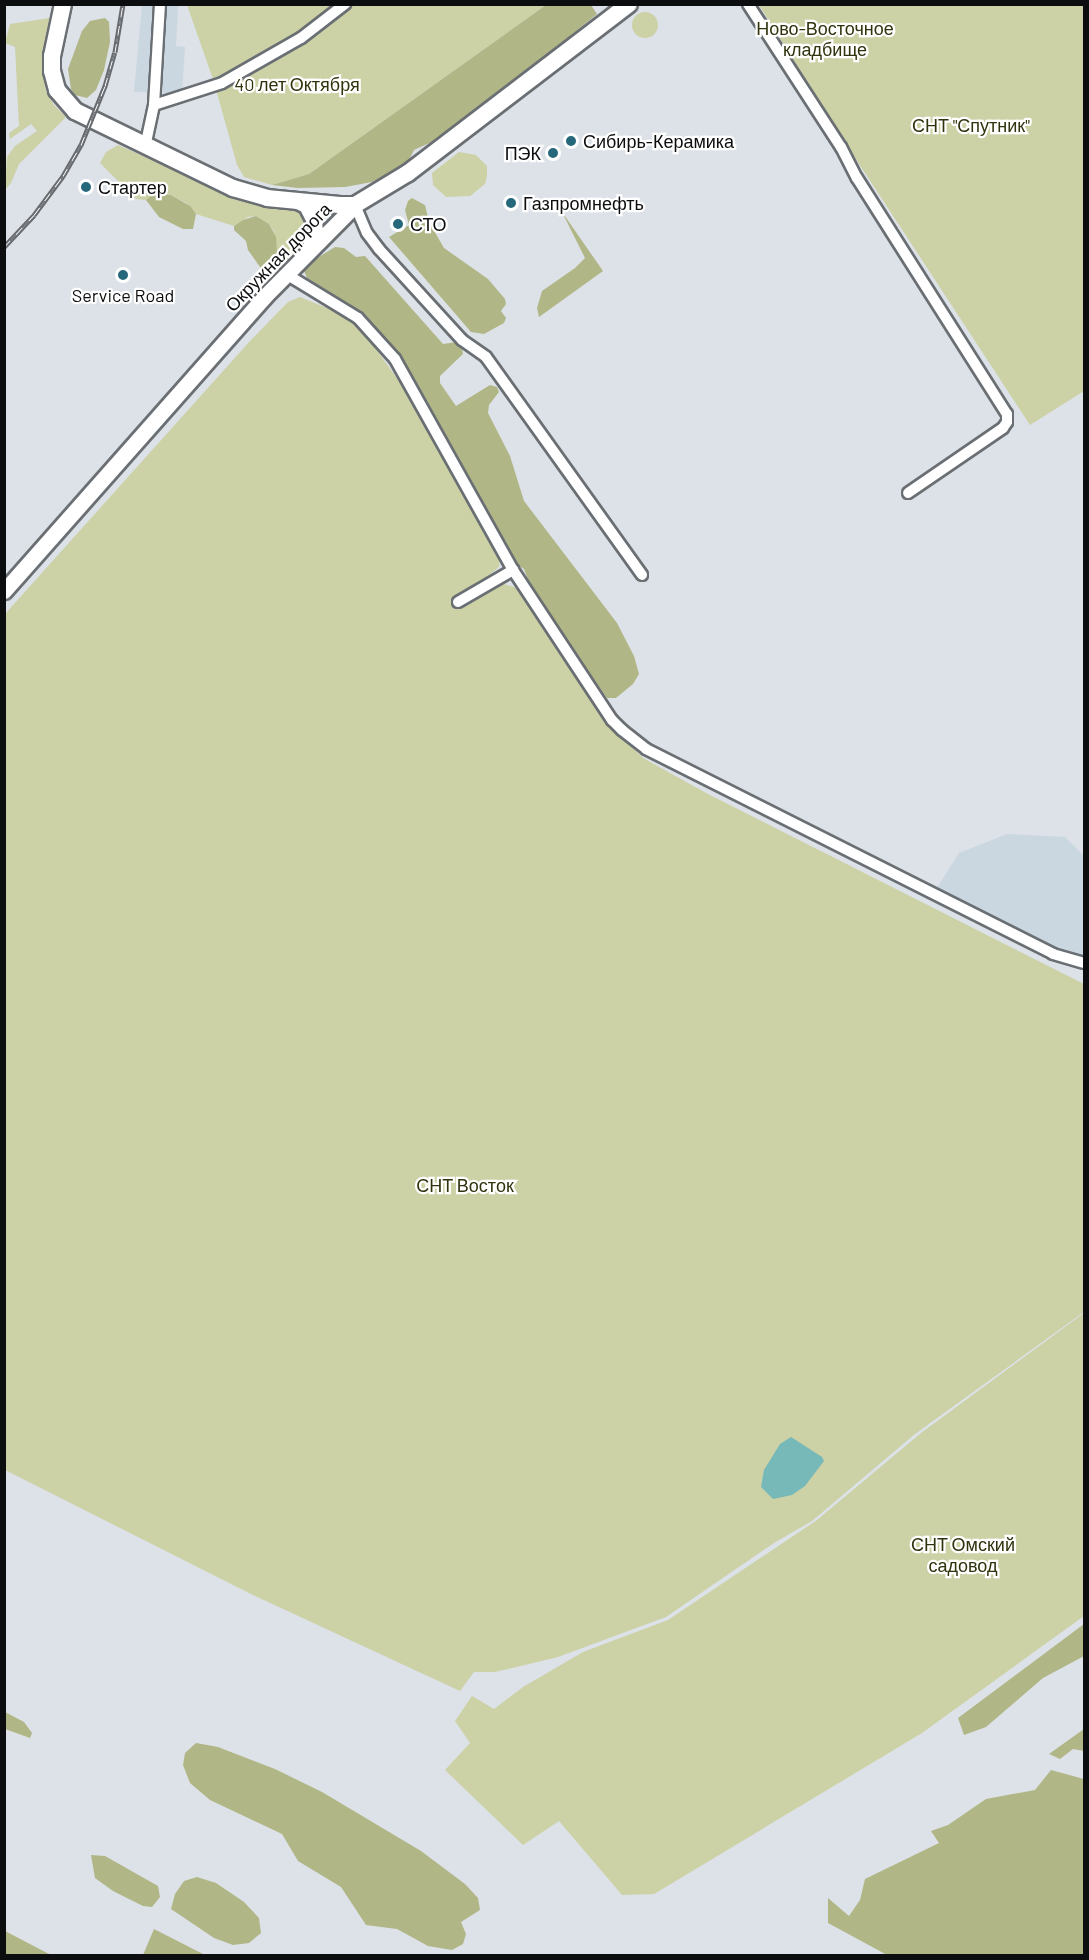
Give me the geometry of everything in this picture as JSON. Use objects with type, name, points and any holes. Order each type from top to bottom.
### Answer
[{"type":"main road","points":[[63,4],[52,56],[52,71],[57,90],[75,111],[233,188],[267,198],[355,205]]},
{"type":"main road","name":"Окружная дорога","points":[[4,591],[286,274],[355,205],[408,173],[629,4]]},
{"type":"main road","points":[[297,201],[306,206],[314,221],[315,231],[309,249]]},
{"type":"street","points":[[145,147],[154,105],[160,4]]},
{"type":"street","points":[[154,105],[222,83],[301,38],[345,4]]},
{"type":"street","points":[[748,4],[841,147],[857,178],[1007,414],[1007,422],[1003,428],[908,493]]},
{"type":"street","points":[[355,205],[367,233],[379,249],[462,340],[486,357],[642,575]]},
{"type":"street","points":[[286,274],[358,318],[395,359],[513,570],[612,720],[646,749],[1053,954],[1084,963]]},
{"type":"street","points":[[458,602],[513,570]]},
{"type":"shaded area","points":[[142,5],[178,5],[176,46],[185,47],[182,93],[134,92]]},
{"type":"shaded area","points":[[1007,834],[1065,837],[1084,856],[1084,970],[930,899],[959,853]]},
{"type":"green space","name":"40 лет Октября","points":[[187,5],[546,5],[309,174],[272,185],[244,177],[237,165],[214,82]]},
{"type":"green space","points":[[546,5],[591,5],[597,14],[519,78],[436,140],[414,150],[407,164],[372,182],[345,187],[298,188],[272,185],[309,174]]},
{"type":"green space","name":"СНТ \"Спутник\"","points":[[759,5],[1084,5],[1084,391],[1030,425],[846,144]]},
{"type":"green space","points":[[645,12],[654,16],[658,25],[654,34],[645,38],[636,34],[632,25],[636,16]]},
{"type":"green space","points":[[50,18],[43,73],[46,91],[54,105],[66,117],[19,164],[11,183],[5,190],[7,157],[15,146],[37,131],[31,124],[10,139],[9,133],[19,126],[15,47],[5,43],[10,24]]},
{"type":"green space","points":[[105,18],[109,22],[110,42],[104,70],[96,90],[87,98],[75,95],[71,89],[68,69],[82,31],[90,21]]},
{"type":"green space","points":[[118,145],[247,202],[300,209],[310,223],[304,244],[277,272],[274,232],[269,224],[256,216],[248,217],[234,226],[196,214],[186,203],[171,195],[154,193],[146,200],[136,199],[100,163],[106,152]]},
{"type":"green space","points":[[459,152],[476,155],[487,166],[485,184],[470,196],[446,197],[433,185],[432,173]]},
{"type":"green space","points":[[154,193],[171,195],[190,206],[196,214],[193,229],[183,229],[159,217],[146,200]]},
{"type":"green space","points":[[412,198],[425,205],[429,222],[444,248],[488,279],[505,299],[506,304],[501,311],[506,318],[504,323],[484,334],[471,332],[389,237],[409,225],[405,210],[408,201]]},
{"type":"green space","points":[[562,212],[603,271],[539,317],[537,308],[542,291],[575,268],[585,258]]},
{"type":"green space","points":[[256,216],[269,224],[276,237],[278,269],[275,273],[265,274],[248,250],[246,241],[234,230],[234,226],[243,220]]},
{"type":"green space","points":[[335,247],[344,248],[356,257],[365,256],[443,344],[457,342],[462,347],[463,354],[440,376],[440,383],[456,406],[490,385],[497,387],[499,392],[489,405],[488,413],[510,456],[524,501],[617,623],[634,656],[639,674],[633,684],[616,698],[607,698],[533,593],[524,569],[509,560],[370,324],[349,304],[307,278],[304,271],[309,263]]},
{"type":"green space","name":"СНТ Восток","points":[[300,297],[339,313],[362,330],[413,400],[500,558],[499,567],[478,584],[484,594],[504,584],[520,589],[609,723],[643,758],[708,794],[1084,984],[1084,1312],[915,1434],[812,1521],[774,1543],[666,1617],[558,1657],[495,1672],[474,1672],[460,1691],[251,1594],[5,1470],[5,614],[250,341],[288,302]]},
{"type":"green space","name":"СНТ Омский садовод","points":[[1084,1313],[1084,1616],[922,1733],[654,1894],[622,1895],[559,1821],[523,1845],[445,1770],[470,1743],[455,1721],[472,1696],[494,1709],[523,1687],[583,1652],[668,1620],[817,1520],[921,1433]]},
{"type":"green space","points":[[1084,1624],[1084,1656],[1043,1678],[986,1727],[964,1735],[958,1718]]},
{"type":"green space","points":[[5,1712],[24,1722],[32,1733],[30,1738],[5,1729]]},
{"type":"green space","points":[[1084,1729],[1084,1751],[1073,1749],[1060,1759],[1049,1754]]},
{"type":"green space","points":[[196,1743],[218,1747],[275,1769],[322,1792],[421,1851],[465,1884],[478,1898],[480,1910],[461,1922],[466,1934],[463,1944],[452,1950],[428,1946],[397,1929],[366,1925],[341,1887],[298,1861],[282,1834],[210,1800],[190,1783],[183,1765],[185,1753]]},
{"type":"green space","points":[[1051,1770],[1084,1779],[1084,1955],[887,1955],[828,1923],[828,1898],[849,1916],[860,1900],[865,1879],[939,1843],[931,1831],[948,1825],[986,1799],[1035,1790]]},
{"type":"green space","points":[[91,1855],[105,1856],[158,1886],[160,1897],[152,1907],[143,1906],[113,1891],[95,1878]]},
{"type":"green space","points":[[197,1877],[216,1883],[244,1902],[259,1918],[261,1933],[249,1943],[233,1945],[214,1938],[171,1909],[175,1894],[184,1881]]},
{"type":"green space","points":[[154,1929],[205,1955],[143,1955]]},
{"type":"green space","points":[[5,1931],[51,1955],[5,1955]]},
{"type":"water","points":[[791,1437],[822,1457],[824,1461],[805,1486],[792,1495],[773,1499],[761,1487],[764,1470],[780,1444]]},
{"type":"railway","points":[[4,247],[34,215],[63,176],[81,145],[105,86],[115,52],[123,4]]},
{"type":"place","name":"Сибирь-Керамика","points":[[571,141]]},
{"type":"place","name":"ПЭК","points":[[553,153]]},
{"type":"place","name":"Стартер","points":[[86,187]]},
{"type":"place","name":"Газпромнефть","points":[[511,203]]},
{"type":"place","name":"СТО","points":[[398,224]]},
{"type":"place","name":"Service Road","points":[[123,275]]},
{"type":"park label","name":"Ново-Восточное кладбище","points":[[825,39]]}]
